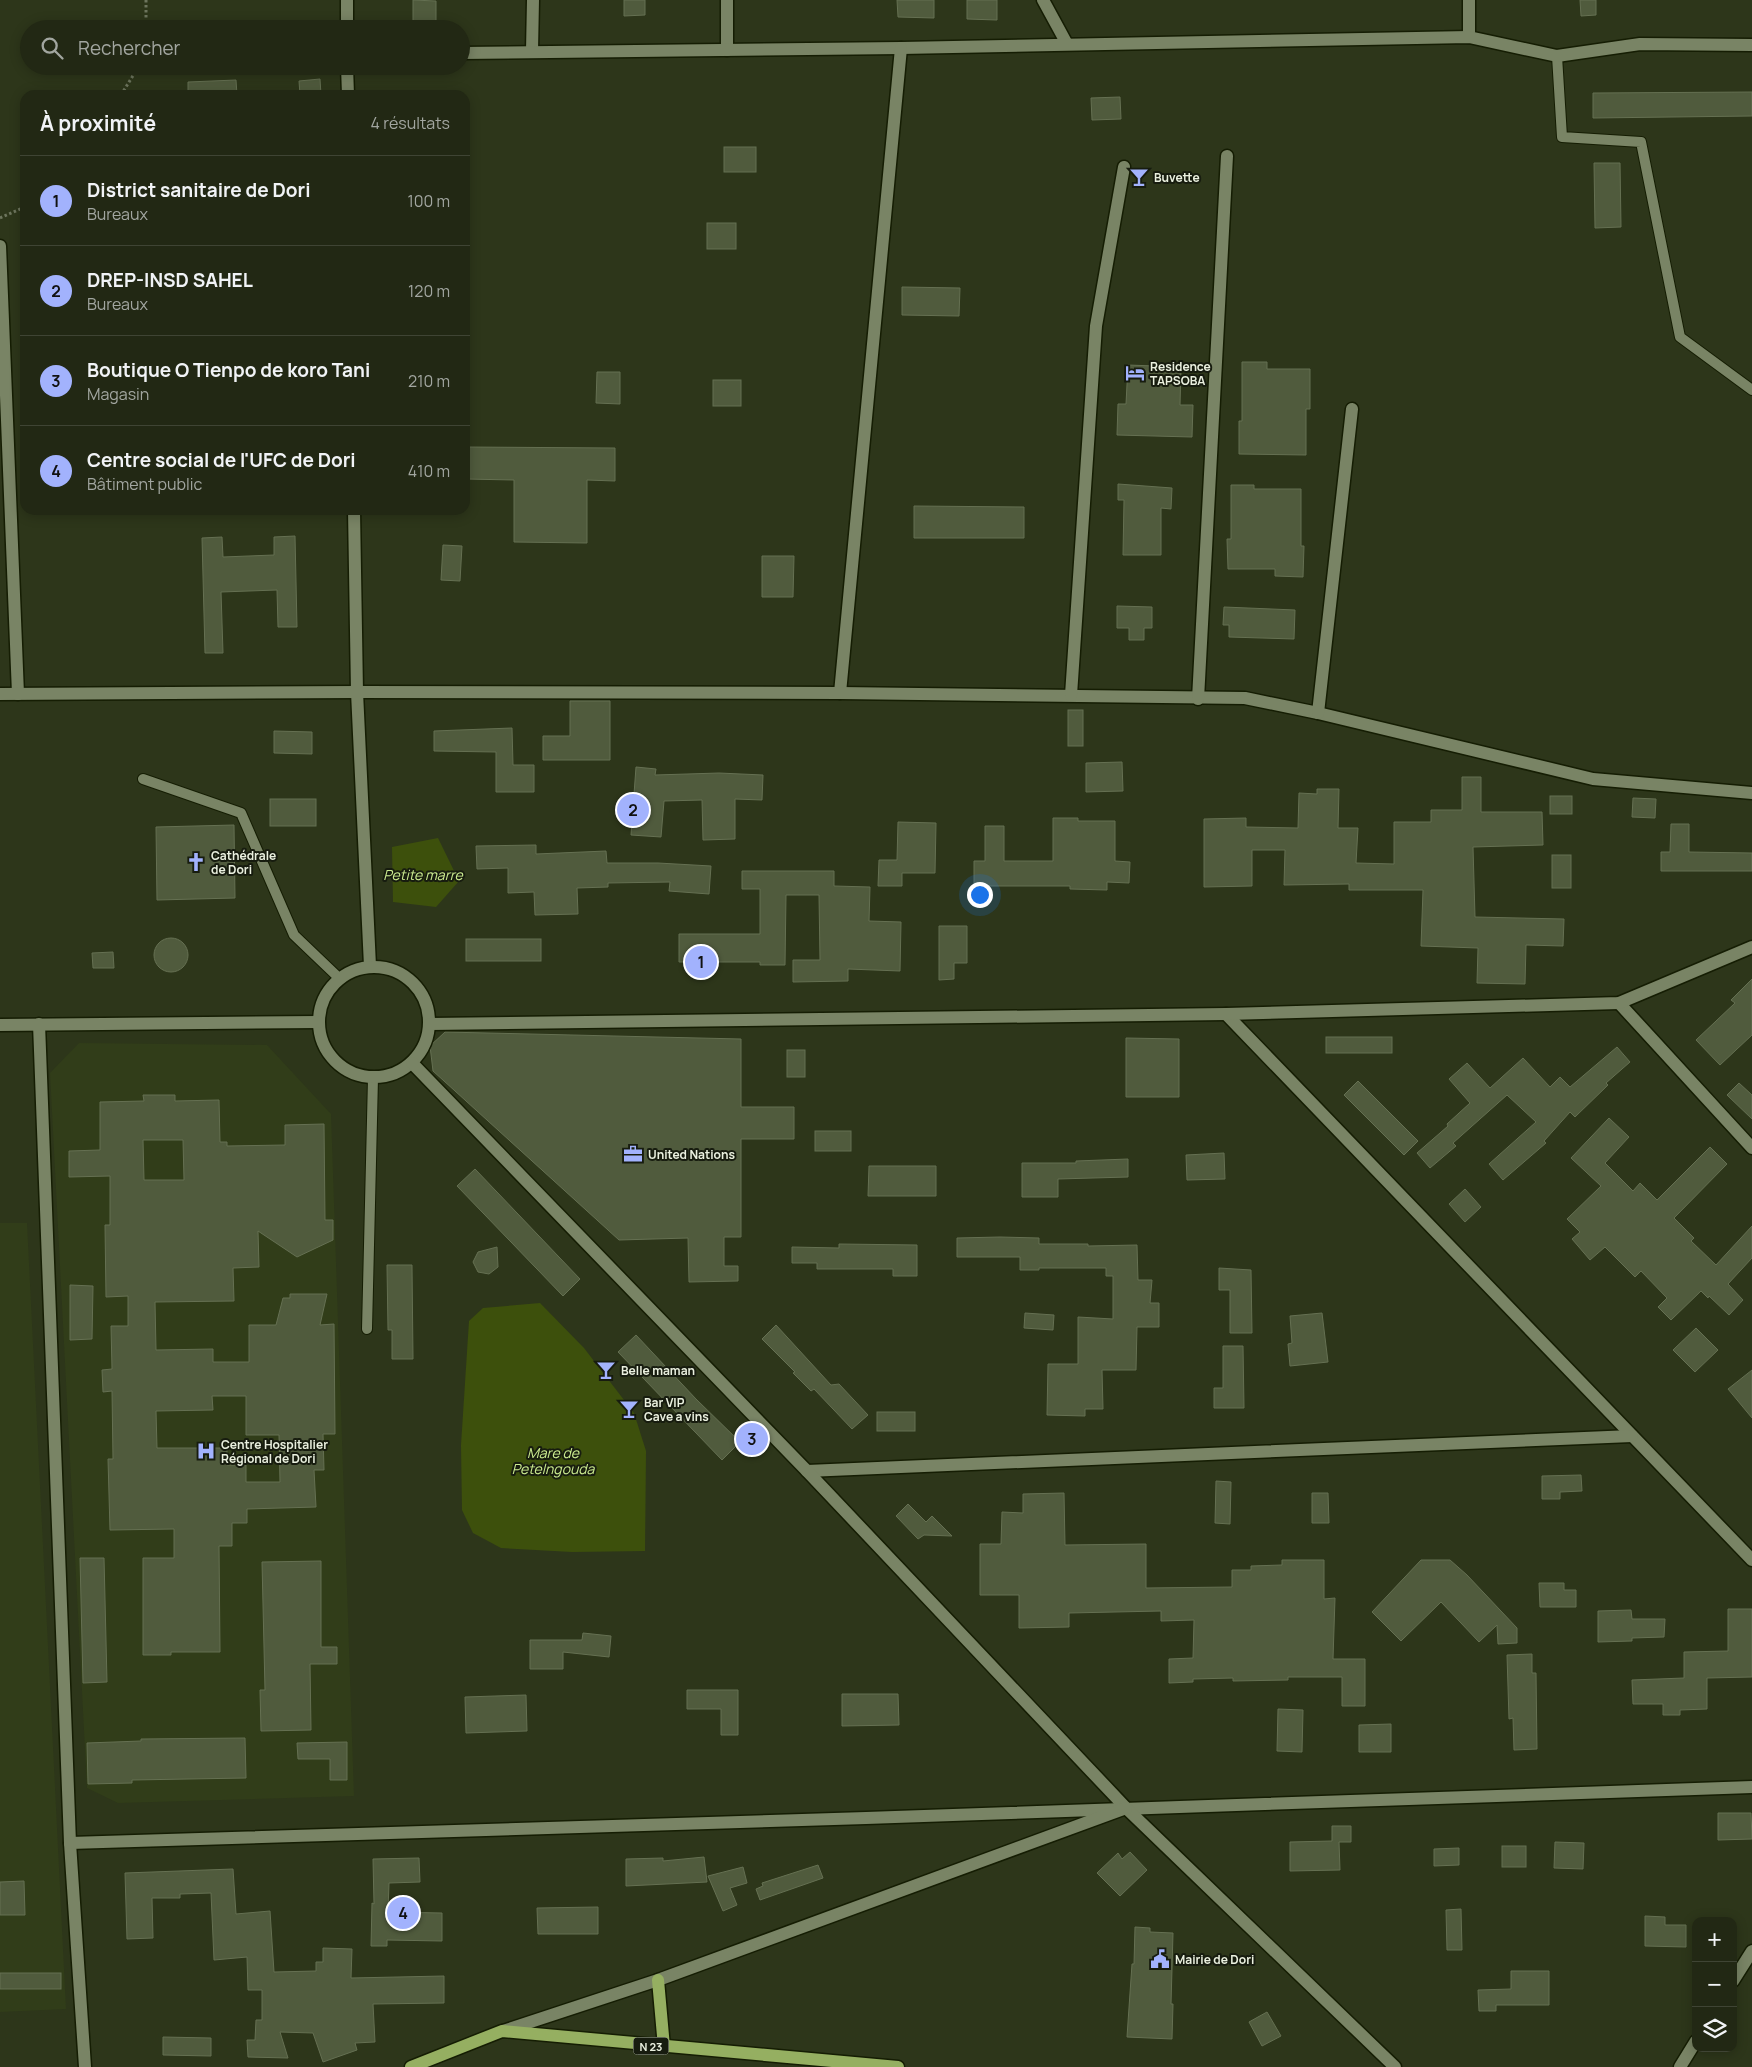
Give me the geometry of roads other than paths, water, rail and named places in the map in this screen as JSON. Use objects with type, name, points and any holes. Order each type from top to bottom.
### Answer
[{"type":"main road","points":[[658,1980],[664,2047]]},
{"type":"main road","name":"N 23","points":[[412,2067],[502,2031],[898,2067]]},
{"type":"street","points":[[347,0],[347,20]]},
{"type":"street","points":[[532,51],[533,0]]},
{"type":"street","points":[[727,0],[727,50]]},
{"type":"street","points":[[1043,0],[1067,44]]},
{"type":"street","points":[[1469,0],[1469,37]]},
{"type":"street","points":[[470,53],[901,48],[1469,37],[1557,56],[1640,44],[1752,45]]},
{"type":"street","points":[[840,693],[901,48]]},
{"type":"street","points":[[348,75],[348,90]]},
{"type":"street","points":[[1198,699],[1227,156]]},
{"type":"street","points":[[1072,695],[1096,326],[1124,167]]},
{"type":"street","points":[[0,246],[18,694]]},
{"type":"street","points":[[1318,713],[1352,409]]},
{"type":"street","points":[[354,515],[357,692],[370,966]]},
{"type":"street","points":[[0,694],[357,692],[840,693],[1072,695],[1198,699],[1245,698],[1318,713],[1594,779],[1752,794]]},
{"type":"street","points":[[430,1024],[1226,1014],[1619,1003],[1752,947]]},
{"type":"street","points":[[370,966],[389,968],[406,976],[420,989],[428,1005],[430,1024],[425,1045],[412,1063],[394,1074],[373,1078],[352,1073],[334,1061],[322,1043],[318,1022],[324,998],[328,990],[339,978],[354,970],[370,966]]},
{"type":"street","points":[[1619,1003],[1752,1148]]},
{"type":"street","points":[[1226,1014],[1752,1560]]},
{"type":"street","points":[[0,1025],[318,1022]]},
{"type":"street","points":[[39,1024],[70,1843],[85,2067]]},
{"type":"street","points":[[412,1063],[807,1472],[1126,1808],[1395,2067]]},
{"type":"street","points":[[807,1472],[1632,1436]]},
{"type":"street","points":[[70,1843],[1392,1801],[1541,1793],[1752,1787]]},
{"type":"street","points":[[502,2031],[658,1980],[1126,1808]]},
{"type":"street","points":[[1737,1975],[1752,1952]]},
{"type":"street","points":[[1680,2067],[1692,2048]]},
{"type":"lane","points":[[1557,56],[1562,137],[1641,142],[1680,336],[1752,390]]},
{"type":"lane","points":[[143,779],[241,813],[294,935],[339,978]]},
{"type":"lane","points":[[367,1329],[373,1078]]},
{"type":"water","name":"Petite marre","points":[[438,838],[459,881],[436,907],[393,902],[392,847]]},
{"type":"water","name":"Mare de Petelngouda","points":[[540,1303],[584,1348],[634,1413],[646,1451],[645,1551],[572,1552],[501,1548],[473,1533],[462,1510],[461,1445],[469,1321],[483,1308]]},
{"type":"place","name":"Buvette","points":[[1139,177]]},
{"type":"place","name":"Residence TAPSOBA","points":[[1135,373]]},
{"type":"place","name":"DREP-INSD SAHEL","points":[[633,810]]},
{"type":"place","name":"Cathédrale de Dori","points":[[196,862]]},
{"type":"place","name":"District sanitaire de Dori","points":[[701,962]]},
{"type":"place","name":"United Nations","points":[[633,1154]]},
{"type":"place","name":"Belle maman","points":[[606,1370]]},
{"type":"place","name":"Bar VIP Cave a vins","points":[[629,1409]]},
{"type":"place","name":"Boutique O Tienpo de koro Tani","points":[[752,1439]]},
{"type":"place","name":"Centre Hospitalier Régional de Dori","points":[[206,1451]]},
{"type":"place","name":"Centre social de l'UFC de Dori","points":[[403,1913]]},
{"type":"place","name":"Mairie de Dori","points":[[1160,1959]]}]
